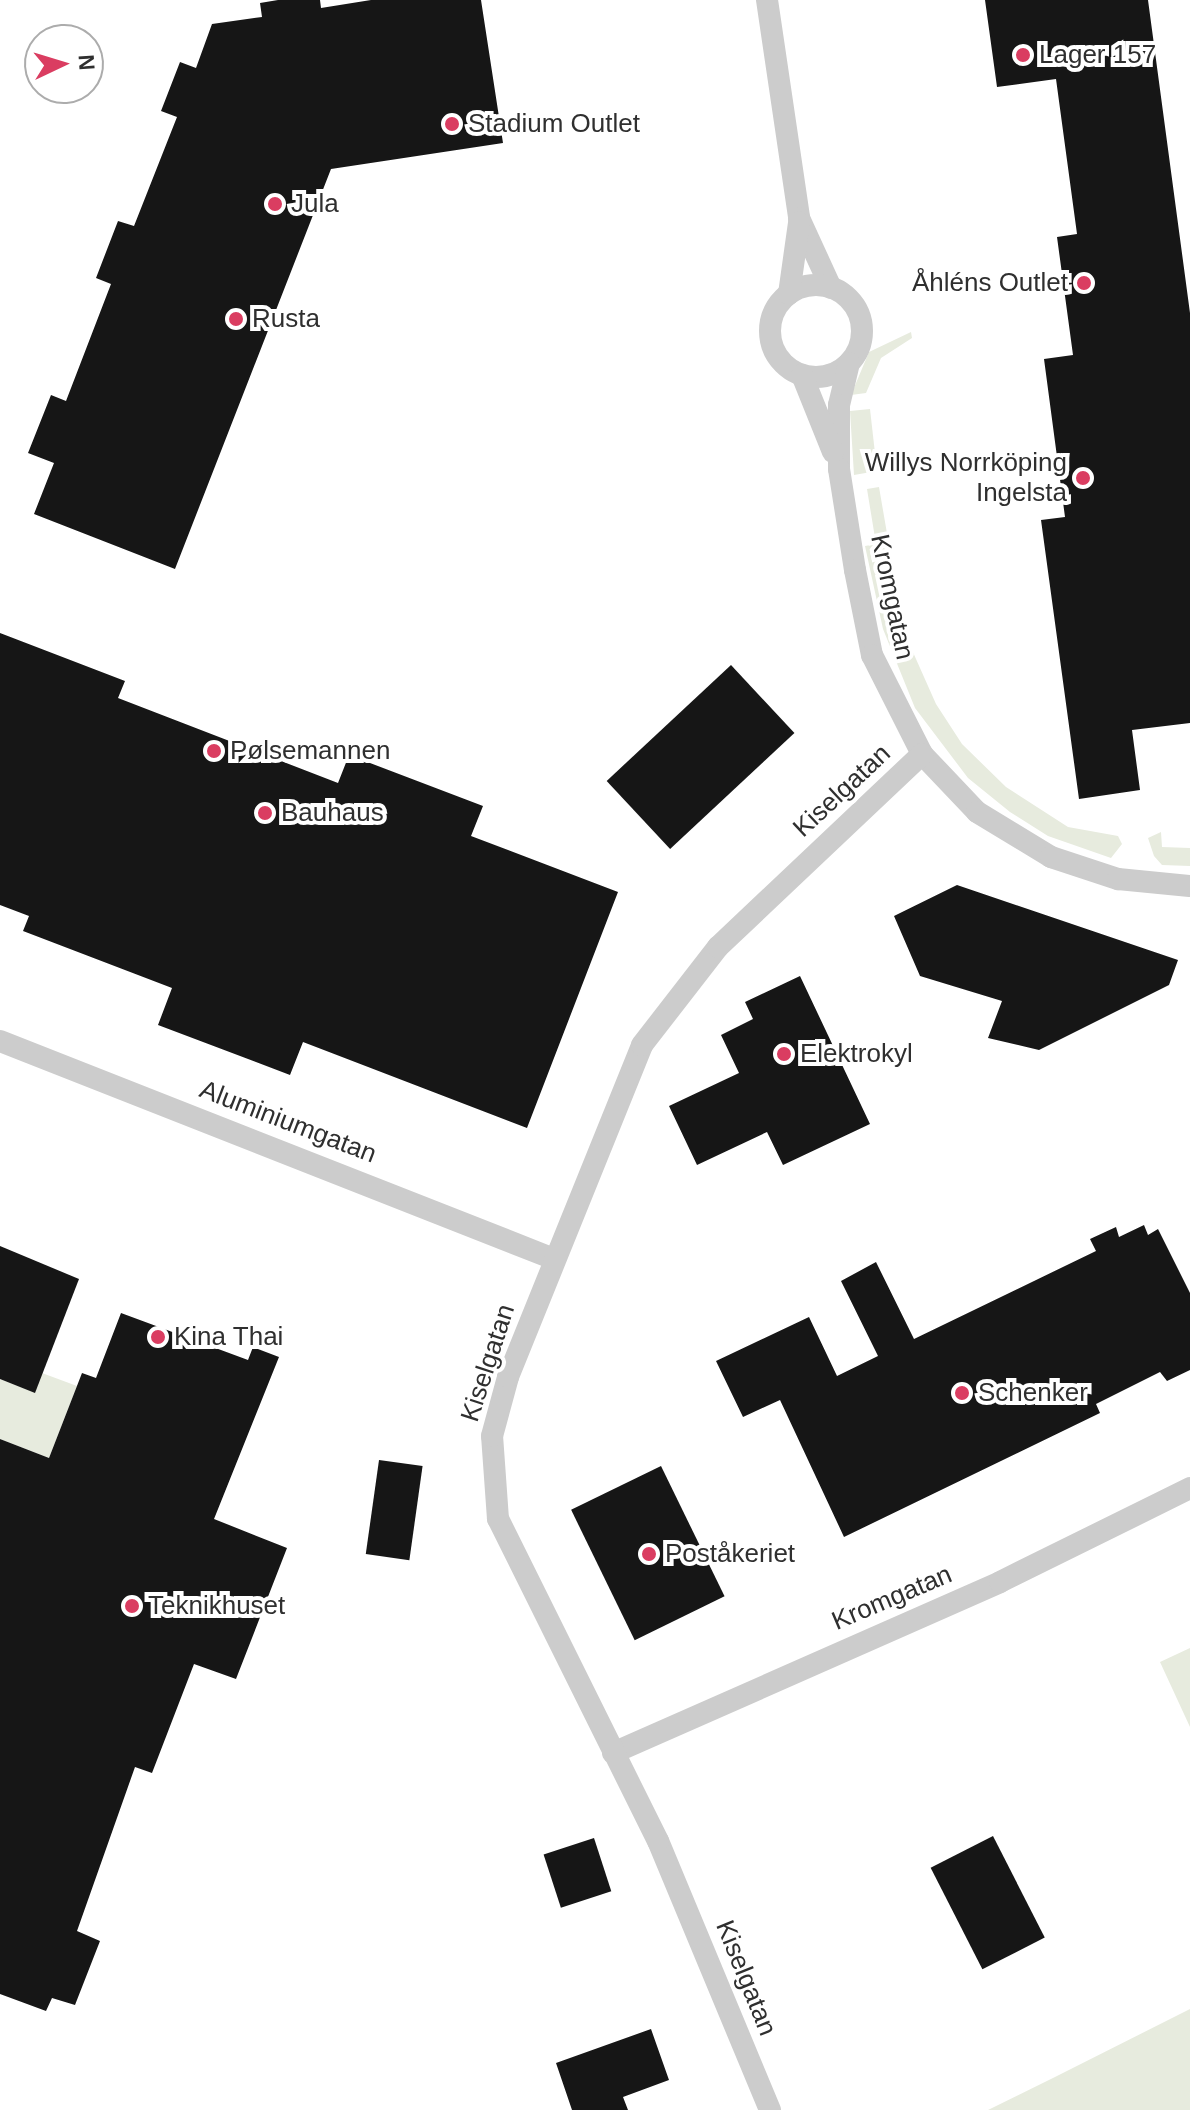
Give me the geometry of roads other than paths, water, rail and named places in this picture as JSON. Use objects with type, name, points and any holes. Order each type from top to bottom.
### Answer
[{"type":"street","points":[[767,0],[799,218],[789,294]]},
{"type":"street","points":[[799,218],[831,288],[860,318],[861,339],[849,363],[827,376],[802,375],[779,360],[770,335],[777,306],[789,294],[831,288]]},
{"type":"street","name":"Kromgatan","points":[[849,363],[839,405],[839,469],[872,655],[922,754],[977,812],[1051,857],[1118,879],[1190,886]]},
{"type":"street","name":"Kromgatan","points":[[802,375],[839,469]]},
{"type":"street","name":"Kiselgatan","points":[[770,2110],[670,1869],[498,1519],[490,1470],[508,1377],[636,1059],[679,992],[922,754]]},
{"type":"street","name":"Aluminiumgatan","points":[[0,1041],[554,1259]]},
{"type":"street","name":"Kromgatan","points":[[613,1753],[1000,1582],[1190,1488]]},
{"type":"place","name":"Lager 157","points":[[1023,55]]},
{"type":"place","name":"Stadium Outlet","points":[[452,124]]},
{"type":"place","name":"Jula","points":[[275,204]]},
{"type":"place","name":"Åhléns Outlet","points":[[1084,283]]},
{"type":"place","name":"Rusta","points":[[236,319]]},
{"type":"place","name":"Willys Norrköping Ingelsta","points":[[1083,478]]},
{"type":"place","name":"Pølsemannen","points":[[214,751]]},
{"type":"place","name":"Bauhaus","points":[[265,813]]},
{"type":"place","name":"Elektrokyl","points":[[784,1054]]},
{"type":"place","name":"Kina Thai","points":[[158,1337]]},
{"type":"place","name":"Schenker","points":[[962,1393]]},
{"type":"place","name":"Poståkeriet","points":[[649,1554]]},
{"type":"place","name":"Teknikhuset","points":[[132,1606]]}]
